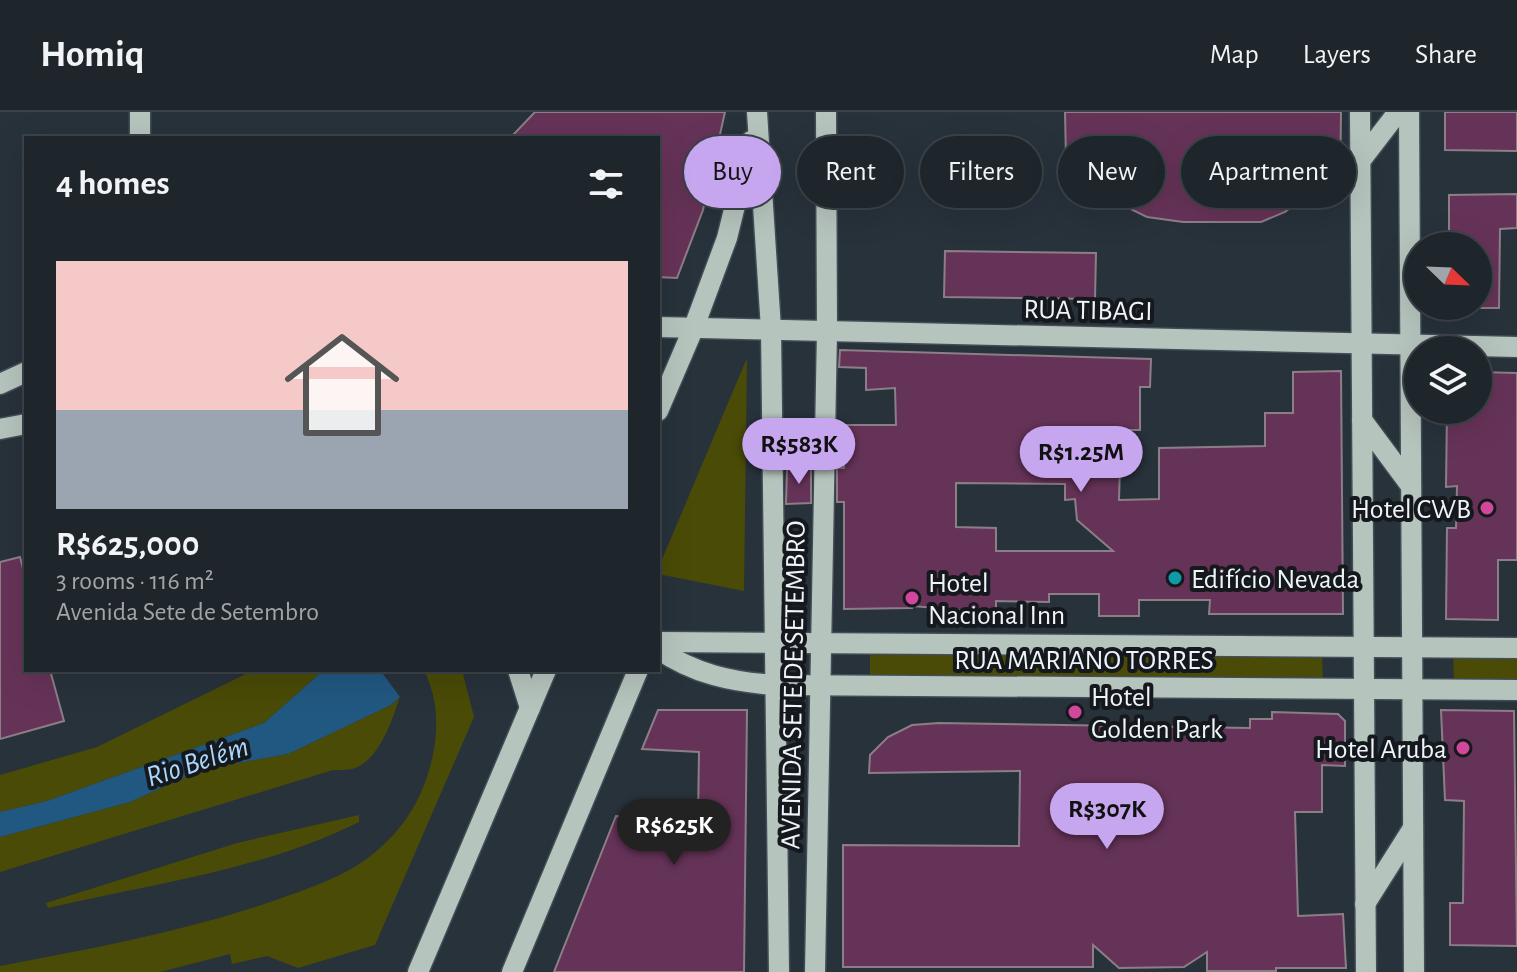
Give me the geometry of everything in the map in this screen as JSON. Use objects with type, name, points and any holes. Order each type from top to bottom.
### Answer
[{"type":"main road","points":[[140,112],[140,136]]},
{"type":"main road","name":"AVENIDA SETE DE SETEMBRO","points":[[815,972],[827,331],[826,112]]},
{"type":"main road","points":[[1360,112],[1366,972]]},
{"type":"main road","points":[[1361,160],[1398,112]]},
{"type":"main road","points":[[1409,112],[1410,336]]},
{"type":"main road","points":[[660,406],[727,238],[757,113]]},
{"type":"main road","name":"AVENIDA SETE DE SETEMBRO","points":[[757,113],[771,329],[779,972]]},
{"type":"main road","name":"RUA TIBAGI","points":[[660,327],[1404,344]]},
{"type":"main road","name":"RUA TIBAGI","points":[[1492,346],[1517,347]]},
{"type":"main road","points":[[0,384],[24,373]]},
{"type":"main road","points":[[1362,420],[1411,486]]},
{"type":"main road","points":[[0,429],[24,424]]},
{"type":"main road","points":[[1411,424],[1414,972]]},
{"type":"main road","name":"RUA MARIANO TORRES","points":[[660,642],[775,644],[821,634],[1517,648]]},
{"type":"main road","name":"RUA MARIANO TORRES","points":[[660,650],[700,672],[731,681],[775,685],[1517,690]]},
{"type":"main road","points":[[519,672],[530,708]]},
{"type":"main road","points":[[418,972],[545,672]]},
{"type":"main road","points":[[512,972],[637,672]]},
{"type":"main road","points":[[1365,904],[1413,828]]},
{"type":"shaded area","points":[[747,358],[744,591],[660,574],[660,564]]},
{"type":"shaded area","points":[[870,648],[1322,652],[1323,685],[870,682]]},
{"type":"shaded area","points":[[1453,649],[1517,650],[1517,686],[1454,685]]},
{"type":"shaded area","points":[[250,672],[322,672],[264,723],[47,801],[0,812],[0,775],[97,747]]},
{"type":"shaded area","points":[[425,672],[463,672],[474,717],[375,945],[298,968],[267,956],[232,964],[230,954],[160,972],[0,972],[0,966],[141,938],[245,910],[319,884],[370,856],[391,838],[407,818],[429,772],[436,736],[432,692]]},
{"type":"shaded area","points":[[400,697],[377,749],[370,758],[352,769],[333,770],[0,872],[0,837],[130,802],[203,769],[288,754],[391,705]]},
{"type":"shaded area","points":[[359,815],[359,822],[246,864],[48,908],[46,903],[237,843]]},
{"type":"water","name":"Rio Belém","points":[[322,672],[381,672],[400,697],[391,705],[288,754],[203,769],[130,802],[0,837],[0,812],[47,801],[264,723]]},
{"type":"building","points":[[535,112],[725,112],[720,136],[684,136],[684,208],[703,208],[677,278],[660,277],[660,136],[512,136]]},
{"type":"building","points":[[1065,112],[1341,112],[1341,136],[1181,136],[1181,208],[1290,208],[1261,222],[1183,222],[1147,217],[1129,208],[1165,208],[1165,136],[1066,136]]},
{"type":"building","points":[[1445,112],[1517,112],[1517,151],[1445,150]]},
{"type":"building","points":[[1517,194],[1517,228],[1500,229],[1499,308],[1492,308],[1492,232],[1449,232],[1449,195]]},
{"type":"building","points":[[945,251],[1096,253],[1095,299],[944,297]]},
{"type":"building","points":[[840,350],[1151,359],[1150,387],[1140,387],[1140,430],[1121,430],[1119,500],[1159,499],[1159,448],[1265,446],[1265,413],[1293,413],[1293,372],[1341,371],[1343,614],[1209,614],[1210,600],[1139,600],[1139,616],[1099,616],[1099,594],[1049,594],[1049,602],[996,601],[996,613],[912,606],[844,609],[844,502],[837,502],[837,468],[844,468],[844,425],[896,425],[895,388],[866,390],[866,368],[839,367]],"holes":[[[956,483],[1065,484],[1065,500],[1075,499],[1077,520],[1113,551],[996,551],[996,528],[956,527]]]},
{"type":"building","points":[[1492,372],[1517,373],[1517,560],[1498,560],[1498,620],[1446,619],[1447,528],[1456,528],[1457,486],[1446,487],[1447,424],[1492,424]]},
{"type":"building","points":[[787,468],[811,469],[811,503],[786,504]]},
{"type":"building","points":[[20,557],[24,572],[24,672],[51,672],[64,721],[0,739],[0,562]]},
{"type":"building","points":[[658,710],[747,710],[744,972],[554,972],[616,816],[698,820],[699,752],[642,749]]},
{"type":"building","points":[[1441,710],[1514,711],[1517,946],[1450,945],[1450,903],[1463,903],[1464,801],[1445,800]]},
{"type":"building","points":[[1272,712],[1338,714],[1345,721],[1345,766],[1322,765],[1322,812],[1295,812],[1298,916],[1343,914],[1346,968],[1207,971],[1207,952],[1184,967],[1119,968],[1093,945],[1093,967],[843,967],[843,845],[1019,846],[1020,771],[869,773],[870,755],[888,737],[912,725],[939,723],[1250,728],[1250,719],[1272,719]]},
{"type":"place","name":"Hotel CWB","points":[[1487,508]]},
{"type":"place","name":"Edifício Nevada","points":[[1175,578]]},
{"type":"place","name":"Hotel Nacional Inn","points":[[912,598]]},
{"type":"place","name":"Hotel Golden Park","points":[[1075,712]]},
{"type":"place","name":"Hotel Aruba","points":[[1463,748]]}]
